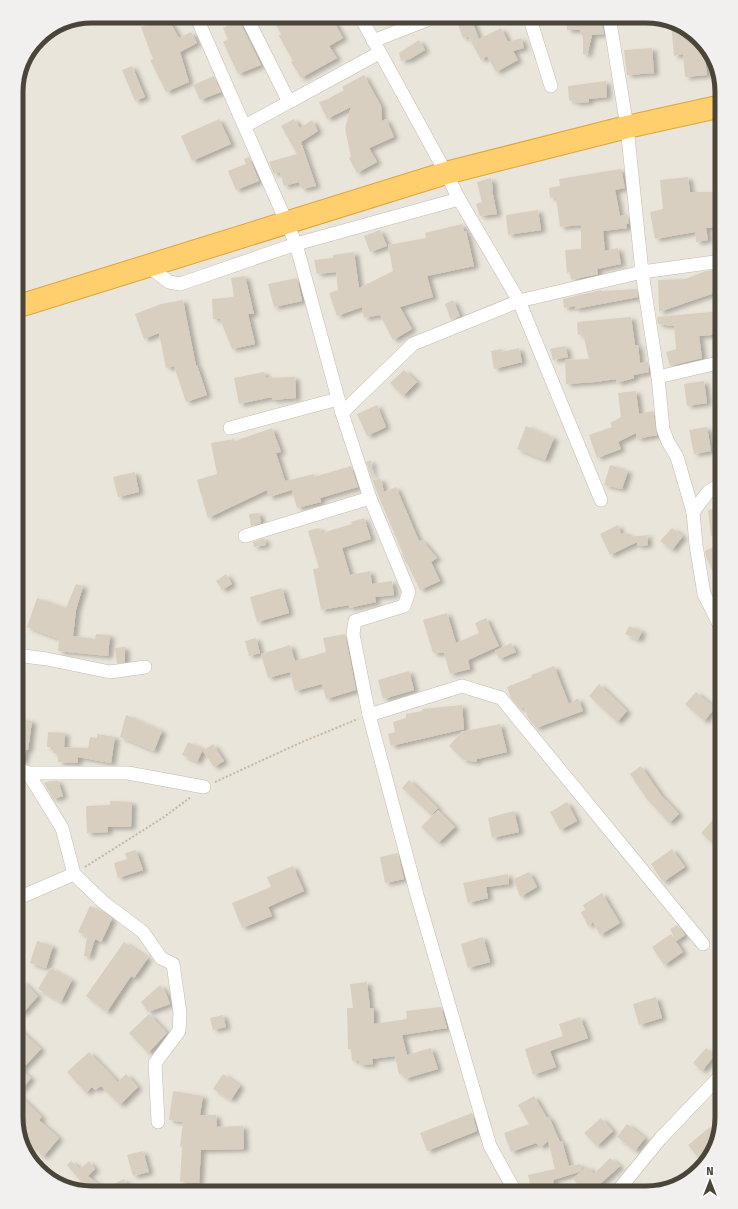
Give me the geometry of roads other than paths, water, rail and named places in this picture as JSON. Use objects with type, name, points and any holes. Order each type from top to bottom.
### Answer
[{"type":"highway","points":[[23,305],[446,174],[715,108]]},
{"type":"street","points":[[199,23],[288,222],[296,244],[342,413],[370,498],[409,592],[404,606],[354,621],[353,634],[369,715],[417,895],[490,1146],[512,1186]]},
{"type":"street","points":[[250,23],[289,102]]},
{"type":"street","points":[[364,23],[459,200],[519,301],[601,500]]},
{"type":"street","points":[[245,126],[289,102],[376,47],[423,23]]},
{"type":"street","points":[[532,23],[551,86]]},
{"type":"street","points":[[610,23],[628,128],[642,272],[658,377],[663,429],[668,442],[677,457],[693,512],[696,545],[704,594],[715,616]]},
{"type":"street","points":[[148,266],[169,282],[180,284],[296,244],[459,200]]},
{"type":"street","points":[[342,413],[413,344],[519,301],[642,272],[715,262]]},
{"type":"street","points":[[658,377],[715,364]]},
{"type":"street","points":[[230,428],[338,399]]},
{"type":"street","points":[[693,512],[708,492],[715,488]]},
{"type":"street","points":[[245,536],[370,498]]},
{"type":"street","points":[[23,656],[47,659],[110,672],[145,667]]},
{"type":"street","points":[[369,715],[462,686],[501,698],[703,944]]},
{"type":"street","points":[[23,770],[128,772],[204,787]]},
{"type":"street","points":[[23,771],[62,828],[74,874],[103,902],[143,932],[161,958],[173,964],[180,1013],[179,1031],[155,1063],[158,1122]]},
{"type":"street","points":[[23,896],[74,874]]},
{"type":"street","points":[[622,1186],[660,1139],[715,1081]]}]
